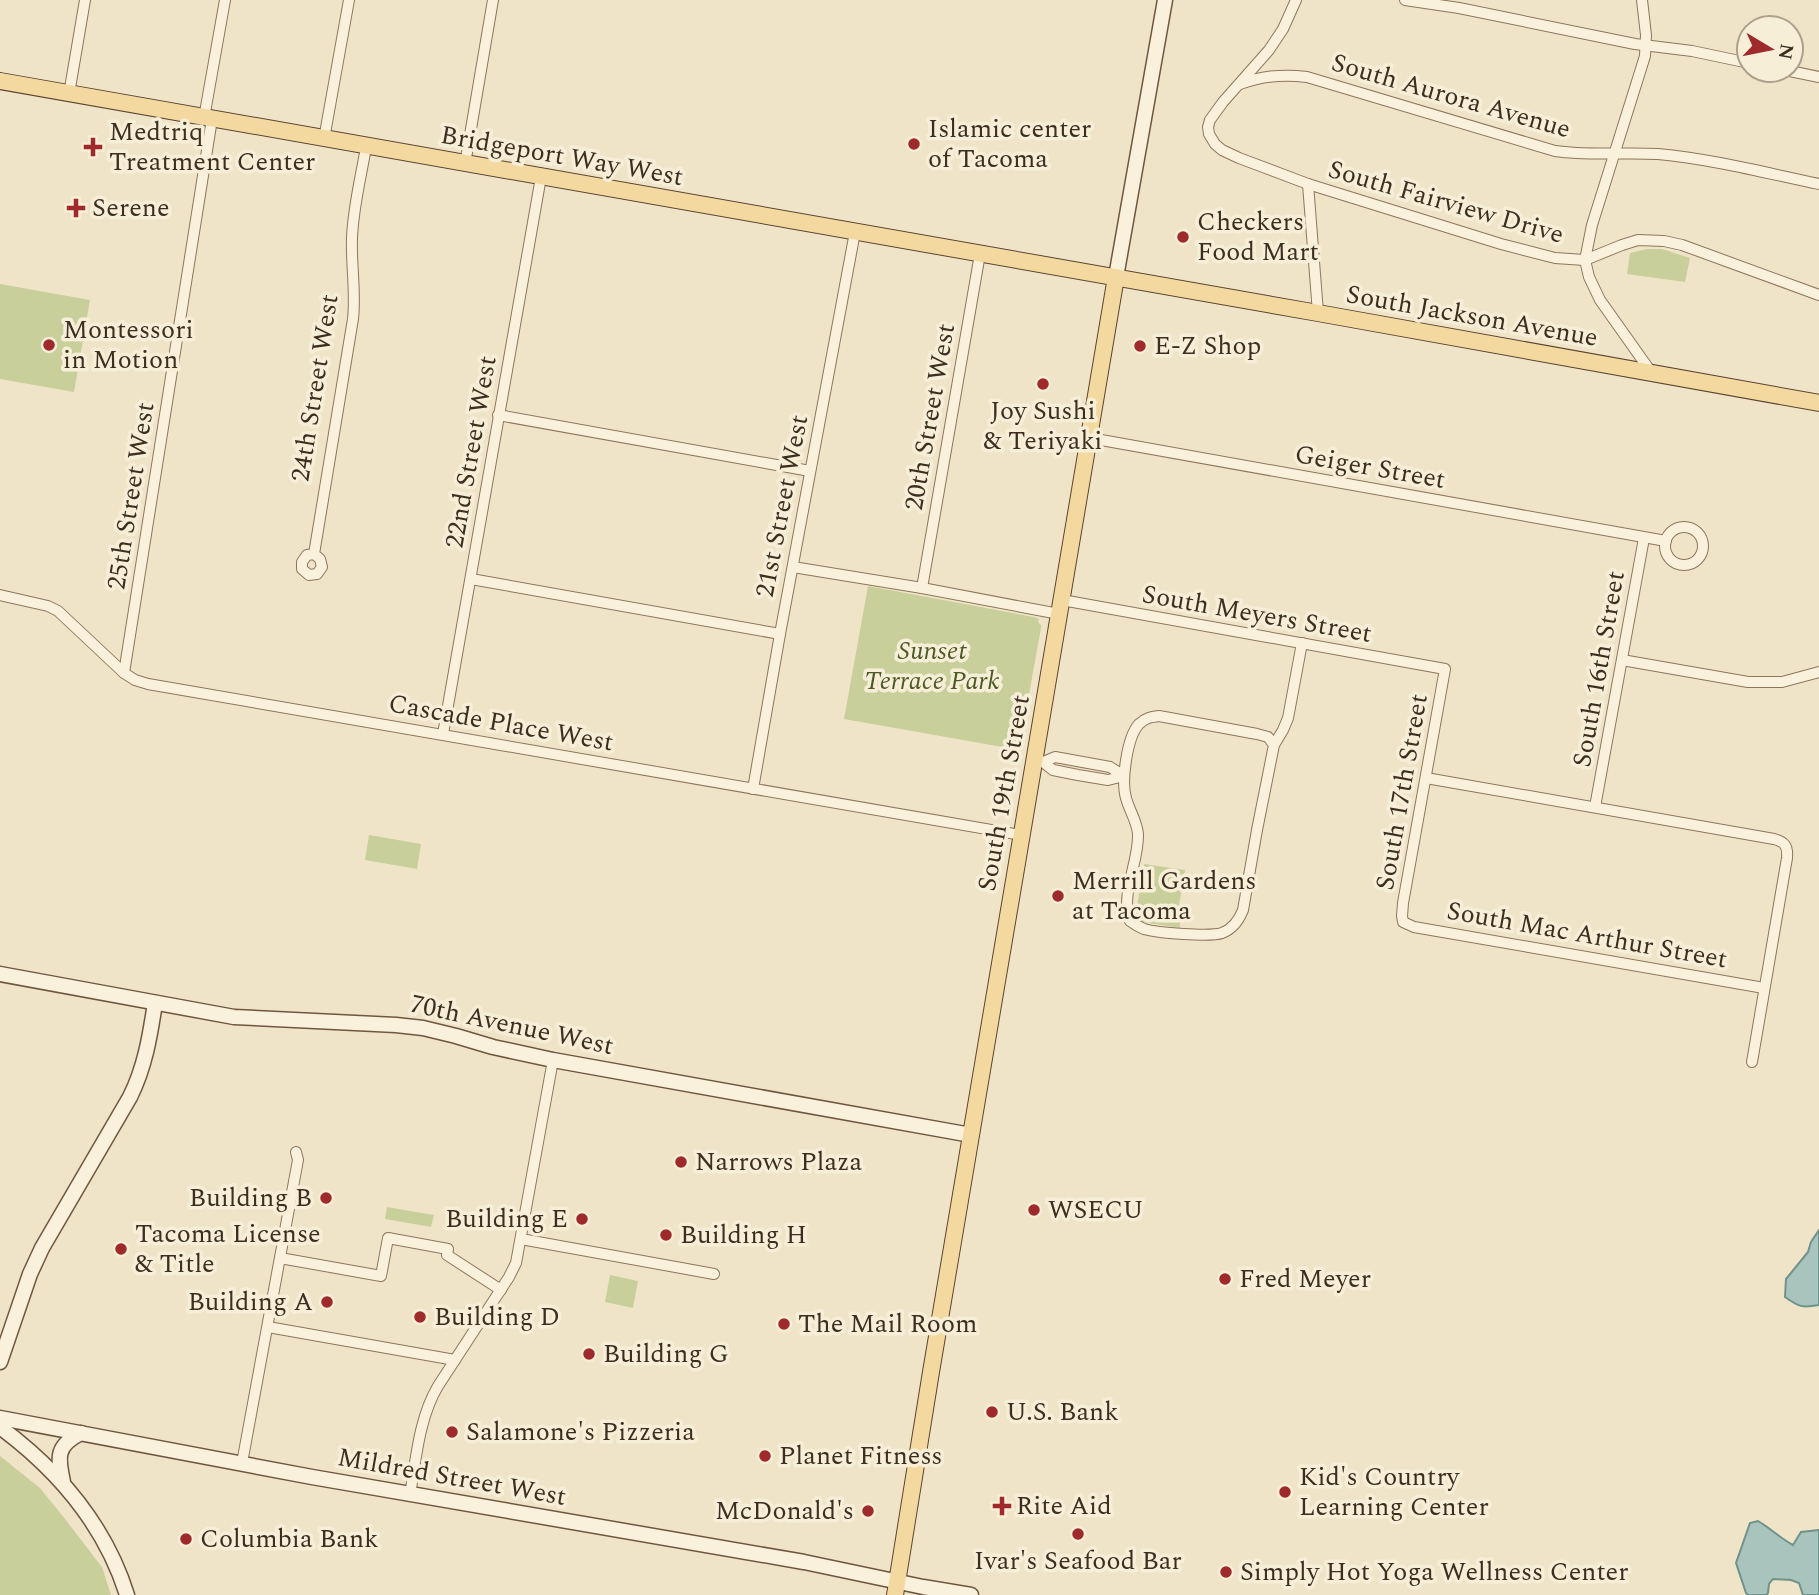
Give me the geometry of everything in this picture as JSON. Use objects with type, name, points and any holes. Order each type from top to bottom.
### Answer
[{"type":"main road","name":"Bridgeport Way West","points":[[0,81],[1116,277]]},
{"type":"main road","name":"South Jackson Avenue","points":[[1116,277],[1819,403]]},
{"type":"main road","name":"South 19th Street","points":[[896,1588],[1021,835],[1038,761],[1116,277]]},
{"type":"street","points":[[69,94],[85,0]]},
{"type":"street","name":"25th Street West","points":[[124,673],[225,0]]},
{"type":"street","points":[[324,139],[349,0]]},
{"type":"street","points":[[465,164],[493,0]]},
{"type":"street","name":"South 19th Street","points":[[1116,277],[1166,0]]},
{"type":"street","points":[[1238,85],[1273,45],[1296,0]]},
{"type":"street","points":[[1405,0],[1735,60]]},
{"type":"street","points":[[1642,0],[1646,26],[1645,56],[1590,232],[1585,260],[1589,277],[1600,300],[1651,373]]},
{"type":"street","name":"South Aurora Avenue","points":[[1238,85],[1283,75],[1307,77],[1548,149],[1571,153],[1661,155],[1694,159],[1819,184]]},
{"type":"street","name":"South Fairview Drive","points":[[1238,85],[1216,110],[1209,123],[1210,137],[1222,149],[1239,158],[1308,184],[1566,260],[1585,260],[1632,242],[1664,240],[1819,295]]},
{"type":"street","name":"24th Street West","points":[[314,554],[353,319],[355,294],[352,230],[366,147]]},
{"type":"street","name":"22nd Street West","points":[[443,734],[541,177]]},
{"type":"street","points":[[1308,184],[1318,313]]},
{"type":"street","name":"21st Street West","points":[[753,789],[855,232]]},
{"type":"street","name":"20th Street West","points":[[922,588],[979,254]]},
{"type":"street","points":[[498,415],[810,471]]},
{"type":"street","name":"Geiger Street","points":[[1090,438],[1666,541]]},
{"type":"street","name":"South 16th Street","points":[[1595,807],[1644,538]]},
{"type":"street","name":"South Meyers Street","points":[[793,567],[1301,643],[1445,669]]},
{"type":"street","points":[[471,579],[780,634]]},
{"type":"street","name":"Cascade Place West","points":[[0,595],[48,606],[58,611],[124,673],[135,680],[164,687],[1021,835]]},
{"type":"street","points":[[1274,745],[1268,737],[1257,734],[1159,716],[1148,718],[1135,730],[1124,776],[1126,798],[1138,835],[1127,907],[1129,921],[1144,929],[1218,935],[1240,919],[1274,745],[1288,718],[1301,643]]},
{"type":"street","points":[[1622,660],[1748,682],[1782,682],[1819,672]]},
{"type":"street","name":"South 17th Street","points":[[1403,922],[1403,903],[1445,669]]},
{"type":"street","points":[[1038,761],[1053,770],[1090,777],[1108,780],[1124,776]]},
{"type":"street","points":[[1426,778],[1774,839],[1785,844],[1788,850],[1787,858],[1752,1062]]},
{"type":"street","name":"South Mac Arthur Street","points":[[1403,922],[1414,927],[1764,988]]},
{"type":"street","name":"70th Avenue West","points":[[0,974],[234,1017],[423,1028],[553,1060],[971,1135]]},
{"type":"street","points":[[0,1362],[42,1248],[136,1085],[145,1060],[155,1003]]},
{"type":"street","points":[[410,1495],[427,1408],[435,1391],[513,1270],[553,1060]]},
{"type":"street","points":[[242,1464],[298,1160],[296,1152]]},
{"type":"street","points":[[280,1258],[381,1276],[388,1238],[448,1249],[447,1255],[501,1290]]},
{"type":"street","points":[[521,1239],[714,1274]]},
{"type":"street","points":[[268,1327],[455,1360]]},
{"type":"street","name":"Mildred Street West","points":[[0,1418],[410,1495],[804,1562],[896,1588],[971,1595]]},
{"type":"street","points":[[0,1427],[31,1452],[79,1501],[106,1542],[127,1595]]},
{"type":"street","points":[[63,1484],[60,1453],[67,1441],[81,1433]]},
{"type":"green space","points":[[1662,249],[1690,258],[1685,282],[1627,274],[1630,253]]},
{"type":"green space","name":"Montessori in Motion","points":[[0,284],[90,300],[74,392],[0,379]]},
{"type":"green space","name":"Sunset Terrace Park","points":[[868,586],[1039,619],[1041,628],[1019,750],[844,719]]},
{"type":"green space","points":[[369,835],[421,844],[417,869],[365,860]]},
{"type":"green space","points":[[1144,864],[1185,870],[1179,905],[1180,928],[1142,922],[1137,918]]},
{"type":"green space","points":[[387,1207],[434,1215],[431,1227],[385,1219]]},
{"type":"green space","points":[[610,1275],[638,1281],[633,1308],[605,1302]]},
{"type":"green space","points":[[0,1456],[40,1488],[65,1519],[102,1567],[111,1595],[0,1595]]},
{"type":"water","points":[[1819,1230],[1819,1305],[1801,1306],[1785,1297],[1786,1279],[1808,1252]]},
{"type":"water","points":[[1758,1521],[1793,1545],[1801,1532],[1819,1530],[1819,1595],[1803,1595],[1799,1583],[1773,1579],[1766,1595],[1746,1593],[1736,1563],[1750,1523]]},
{"type":"place","name":"Islamic center of Tacoma","points":[[914,144]]},
{"type":"place","name":"Medtriq Treatment Center","points":[[93,147]]},
{"type":"place","name":"Serene","points":[[76,208]]},
{"type":"place","name":"Checkers Food Mart","points":[[1183,237]]},
{"type":"place","name":"Montessori in Motion","points":[[49,345]]},
{"type":"place","name":"E-Z Shop","points":[[1140,346]]},
{"type":"place","name":"Joy Sushi & Teriyaki","points":[[1043,384]]},
{"type":"place","name":"Merrill Gardens at Tacoma","points":[[1058,896]]},
{"type":"place","name":"Narrows Plaza","points":[[681,1162]]},
{"type":"place","name":"Building B","points":[[326,1198]]},
{"type":"place","name":"WSECU","points":[[1034,1210]]},
{"type":"place","name":"Building E","points":[[582,1219]]},
{"type":"place","name":"Building H","points":[[666,1235]]},
{"type":"place","name":"Tacoma License & Title","points":[[121,1249]]},
{"type":"place","name":"Fred Meyer","points":[[1225,1279]]},
{"type":"place","name":"Building A","points":[[327,1302]]},
{"type":"place","name":"Building D","points":[[420,1317]]},
{"type":"place","name":"The Mail Room","points":[[784,1324]]},
{"type":"place","name":"Building G","points":[[589,1354]]},
{"type":"place","name":"U.S. Bank","points":[[992,1412]]},
{"type":"place","name":"Salamone's Pizzeria","points":[[452,1432]]},
{"type":"place","name":"Planet Fitness","points":[[765,1456]]},
{"type":"place","name":"Kid's Country Learning Center","points":[[1285,1492]]},
{"type":"place","name":"Rite Aid","points":[[1002,1506]]},
{"type":"place","name":"McDonald's","points":[[868,1511]]},
{"type":"place","name":"Ivar's Seafood Bar","points":[[1078,1534]]},
{"type":"place","name":"Columbia Bank","points":[[186,1539]]},
{"type":"place","name":"Simply Hot Yoga Wellness Center","points":[[1226,1572]]}]
